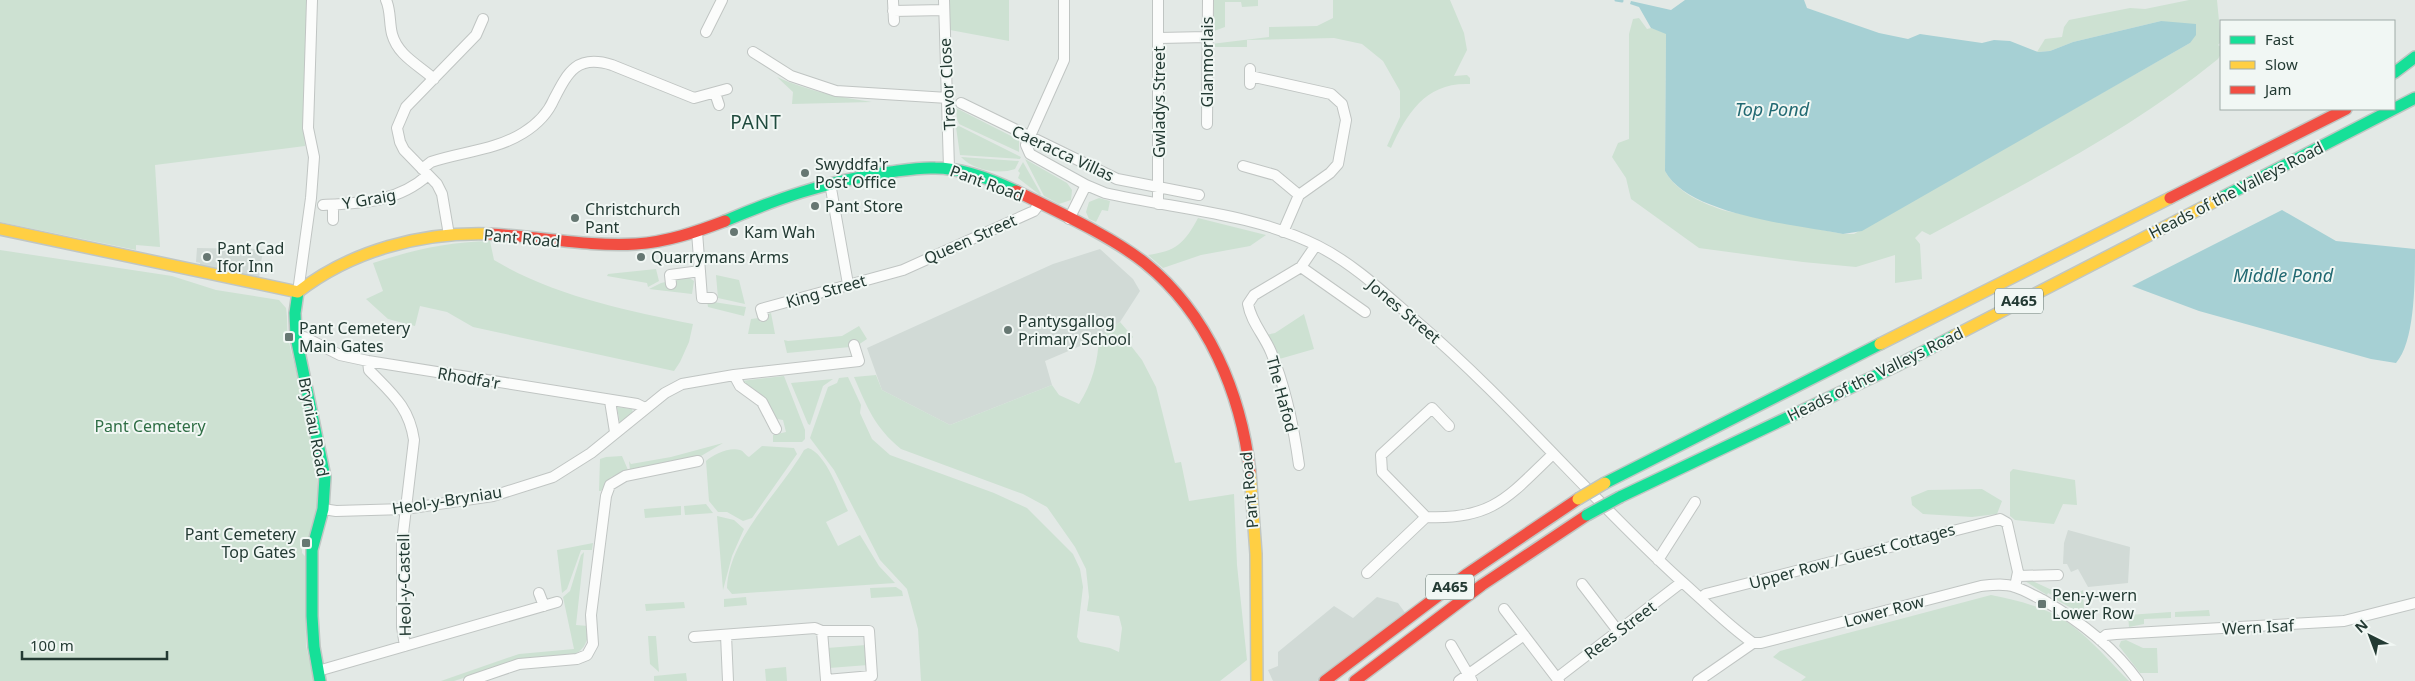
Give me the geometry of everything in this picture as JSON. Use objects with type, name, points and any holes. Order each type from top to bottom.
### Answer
[{"type":"main road","points":[[2395,72],[2415,57]]},
{"type":"main road","points":[[2395,83],[2415,72]]},
{"type":"main road","name":"Heads of the Valleys Road","points":[[2395,108],[2415,98]]},
{"type":"main road","name":"Heads of the Valleys Road","points":[[1325,681],[1467,574],[1578,499],[1605,483],[2344,110]]},
{"type":"main road","name":"Heads of the Valleys Road","points":[[1355,681],[1482,585],[1587,515],[1620,497],[1896,366],[2392,110]]},
{"type":"main road","name":"Pant Road","points":[[298,292],[307,284],[333,270],[372,253],[400,244],[449,235],[483,234],[569,243],[630,244],[697,232],[788,195],[830,183],[917,168],[949,168],[977,176],[1040,203],[1119,246],[1156,272],[1196,319],[1227,380],[1243,426],[1250,474],[1257,612],[1257,681]]},
{"type":"main road","points":[[0,230],[298,292]]},
{"type":"main road","name":"Bryniau Road","points":[[298,292],[295,313],[296,337],[323,462],[326,494],[312,550],[312,616],[319,676]]},
{"type":"street","points":[[298,292],[311,198],[314,157],[308,128],[312,0]]},
{"type":"street","points":[[386,0],[395,41],[407,58],[434,79]]},
{"type":"street","points":[[706,32],[722,0]]},
{"type":"street","points":[[1029,137],[1064,60],[1064,0]]},
{"type":"street","name":"Gwladys Street","points":[[1158,0],[1158,204]]},
{"type":"street","name":"Glanmorlais","points":[[1207,124],[1208,0]]},
{"type":"street","points":[[893,11],[944,5]]},
{"type":"street","name":"Trevor Close","points":[[944,5],[949,168]]},
{"type":"street","points":[[449,235],[442,194],[425,172],[404,150],[397,128],[406,108],[476,35],[482,19]]},
{"type":"street","points":[[1158,38],[1207,37]]},
{"type":"street","points":[[753,52],[791,76],[836,92],[948,98]]},
{"type":"street","name":"Y Graig","points":[[333,220],[328,205],[362,203],[406,192],[425,172],[431,162],[500,144],[525,132],[546,113],[567,74],[588,63],[602,62],[612,65],[685,96],[694,98],[727,89]]},
{"type":"street","points":[[1250,76],[1331,94],[1337,98],[1345,111],[1346,120],[1338,164],[1330,173],[1299,195],[1283,232]]},
{"type":"street","points":[[715,93],[719,105]]},
{"type":"street","name":"Caeracca Villas","points":[[961,103],[1108,176],[1159,189],[1199,195]]},
{"type":"street","name":"Jones Street","points":[[1029,137],[1026,144],[1030,154],[1086,185],[1105,193],[1230,218],[1283,232],[1316,244],[1342,260],[1451,350],[1658,560],[1753,643]]},
{"type":"street","points":[[1243,166],[1275,175],[1299,195]]},
{"type":"street","points":[[830,183],[848,284]]},
{"type":"street","points":[[1069,219],[1086,185]]},
{"type":"street","name":"Queen Street","points":[[898,271],[1034,211],[1040,203]]},
{"type":"street","points":[[697,232],[702,298],[712,298]]},
{"type":"street","name":"The Hafod","points":[[1299,465],[1296,445],[1276,365],[1250,314],[1248,304],[1254,295],[1301,267],[1316,244]]},
{"type":"street","points":[[1301,267],[1366,312]]},
{"type":"street","points":[[671,284],[670,275],[700,271]]},
{"type":"street","name":"King Street","points":[[763,316],[761,309],[898,271]]},
{"type":"street","name":"Rhodfa'r","points":[[296,337],[304,336],[340,355],[368,361],[637,404],[645,408]]},
{"type":"street","name":"Heol-y-Bryniau","points":[[323,509],[336,511],[405,509],[494,496],[553,477],[591,453],[645,408],[665,393],[682,384],[734,375],[859,361],[854,345]]},
{"type":"street","name":"Heol-y-Castell","points":[[368,361],[369,370],[391,390],[412,426],[414,451],[402,542],[402,627],[405,646]]},
{"type":"street","points":[[734,375],[740,386],[762,402],[776,429]]},
{"type":"street","points":[[610,401],[616,432]]},
{"type":"street","points":[[1426,517],[1382,472],[1381,455],[1432,408],[1449,426]]},
{"type":"street","points":[[1367,574],[1426,517],[1474,515],[1505,500],[1554,454]]},
{"type":"street","points":[[469,681],[518,664],[577,659],[587,656],[593,644],[591,615],[606,496],[610,485],[624,476],[698,462]]},
{"type":"street","points":[[1658,560],[1695,502]]},
{"type":"street","name":"Upper Row / Guest Cottages","points":[[1701,598],[1706,594],[1975,523],[2005,520],[2017,582]]},
{"type":"street","name":"Lower Row","points":[[1753,643],[1760,643],[1981,586],[2058,575]]},
{"type":"street","name":"Rees Street","points":[[1558,679],[1682,582]]},
{"type":"street","points":[[2017,582],[2086,626],[2120,658],[2138,681]]},
{"type":"street","points":[[1582,584],[1618,631]]},
{"type":"street","points":[[539,593],[544,606]]},
{"type":"street","points":[[319,676],[405,646],[557,602]]},
{"type":"street","name":"Wern Isaf","points":[[2100,640],[2106,635],[2116,634],[2344,621],[2415,603]]},
{"type":"street","points":[[1504,609],[1558,679]]},
{"type":"street","points":[[694,637],[815,628],[822,631],[869,631],[872,676],[826,680],[822,631]]},
{"type":"street","points":[[726,634],[728,681]]},
{"type":"street","points":[[1459,681],[1471,677],[1524,635]]},
{"type":"street","points":[[1698,681],[1753,643]]},
{"type":"street","points":[[1451,645],[1471,677]]},
{"type":"shaded area","points":[[197,248],[263,249],[259,278],[200,265],[200,263],[196,262]]},
{"type":"shaded area","name":"Pantysgallog Primary School","points":[[1100,249],[1133,279],[1140,291],[1120,322],[1099,338],[1045,361],[1052,385],[950,425],[882,390],[867,348],[1053,264]]},
{"type":"shaded area","points":[[2068,530],[2130,547],[2128,583],[2088,587],[2078,569],[2071,572],[2067,564],[2063,564],[2064,543]]},
{"type":"shaded area","points":[[1377,597],[1398,603],[1406,614],[1317,681],[1273,681],[1268,670],[1278,666],[1278,652],[1334,606],[1353,618]]},
{"type":"green space","points":[[0,0],[307,0],[303,115],[305,146],[155,165],[160,247],[136,245],[136,250],[0,222]]},
{"type":"green space","points":[[950,0],[1009,0],[1009,41],[950,30]]},
{"type":"green space","points":[[1214,0],[1258,0],[1258,6],[1242,7],[1241,2],[1225,2],[1225,27],[1214,31]]},
{"type":"green space","points":[[1333,0],[1450,0],[1464,33],[1467,50],[1454,76],[1467,75],[1470,78],[1470,84],[1441,88],[1420,102],[1404,123],[1391,148],[1387,146],[1400,117],[1400,91],[1383,61],[1362,44],[1334,38],[1247,40],[1247,47],[1211,47],[1211,44],[1269,37],[1269,27],[1317,26],[1333,18]]},
{"type":"green space","points":[[2189,0],[2217,0],[2220,32],[2220,43],[2218,45],[2220,46],[2220,56],[2218,59],[2150,109],[2078,154],[1930,235],[1922,231],[1915,238],[1920,244],[1922,279],[1895,283],[1895,255],[1856,267],[1699,248],[1631,199],[1626,178],[1612,157],[1618,143],[1629,139],[1629,34],[1633,19],[1639,18],[1647,29],[1651,28],[1666,33],[1665,171],[1676,186],[1700,201],[1726,211],[1843,234],[1854,234],[2190,43],[2161,21],[2073,42],[2050,51],[2037,52],[2045,39],[2062,37],[2064,27],[2069,20],[2130,8],[2145,9]]},
{"type":"green space","points":[[777,77],[823,93],[872,102],[792,104],[793,92]]},
{"type":"green space","points":[[956,108],[1019,140],[1019,152],[959,124]]},
{"type":"green space","points":[[959,126],[1021,157],[1020,159],[960,155],[956,127]]},
{"type":"green space","points":[[961,157],[1019,161],[1015,169],[994,171],[979,168]]},
{"type":"green space","points":[[1025,159],[1067,183],[1072,190],[1071,200],[1059,204],[1044,196]]},
{"type":"green space","points":[[1023,162],[1040,195],[1018,178],[1020,173],[1018,171]]},
{"type":"green space","points":[[1099,198],[1110,201],[1108,211],[1102,210],[1096,222],[1089,219],[1086,212],[1089,202]]},
{"type":"green space","points":[[1198,218],[1266,235],[1250,246],[1201,255],[1163,268],[1148,255],[1166,251],[1178,245]]},
{"type":"green space","points":[[490,241],[494,260],[517,273],[541,283],[616,307],[693,324],[689,342],[674,371],[473,327],[447,312],[420,306],[415,326],[388,319],[366,299],[383,291],[373,263],[430,247]]},
{"type":"green space","name":"Pant Cemetery","points":[[0,250],[172,276],[216,290],[279,300],[286,308],[288,338],[314,448],[317,478],[318,506],[313,529],[302,545],[302,553],[305,556],[306,646],[314,681],[0,681]]},
{"type":"green space","points":[[656,269],[659,281],[648,287],[647,283],[607,276],[608,274]]},
{"type":"green space","points":[[716,275],[739,280],[745,304],[718,298]]},
{"type":"green space","points":[[688,277],[694,281],[692,294],[649,289],[661,283]]},
{"type":"green space","points":[[707,301],[746,307],[744,316],[708,307]]},
{"type":"green space","points":[[771,313],[775,334],[748,334],[751,319],[759,318],[760,322],[768,320],[768,314]]},
{"type":"green space","points":[[1304,314],[1314,349],[1276,360],[1266,335],[1275,333]]},
{"type":"green space","points":[[1120,322],[1133,337],[1128,342],[1142,360],[1156,387],[1175,463],[1181,462],[1189,501],[1234,494],[1237,565],[1247,660],[1220,681],[921,681],[918,629],[907,589],[880,560],[834,470],[810,438],[828,387],[837,383],[839,378],[848,377],[861,405],[860,413],[872,439],[890,455],[994,493],[1027,508],[1073,554],[1080,569],[1083,587],[1077,637],[1080,642],[1110,648],[1119,652],[1122,628],[1119,616],[1087,611],[1089,597],[1086,569],[1075,547],[1047,507],[1023,494],[901,449],[878,425],[854,377],[876,375],[882,390],[950,425],[1052,385],[1059,395],[1079,404],[1094,372],[1099,338]]},
{"type":"green space","points":[[859,326],[867,339],[858,345],[854,341],[848,344],[850,347],[787,353],[784,340],[842,336]]},
{"type":"green space","points":[[784,376],[805,430],[805,439],[802,442],[773,442],[773,435],[786,432],[783,420],[777,419],[769,407],[741,381]]},
{"type":"green space","points":[[833,379],[823,386],[810,425],[808,424],[791,383]]},
{"type":"green space","points":[[617,407],[632,409],[633,413],[620,424]]},
{"type":"green space","points":[[723,443],[701,456],[630,470],[629,461],[631,464],[671,457]]},
{"type":"green space","points":[[762,446],[794,448],[797,454],[752,518],[743,521],[727,512],[718,512],[709,501],[706,461],[717,454],[731,449],[741,451],[749,457]]},
{"type":"green space","points":[[808,448],[815,451],[821,458],[837,485],[848,511],[826,522],[838,546],[860,535],[879,566],[895,583],[732,594],[727,588],[730,569],[736,551],[757,516],[804,450]]},
{"type":"green space","points":[[622,456],[628,470],[611,477],[601,491],[599,491],[600,459]]},
{"type":"green space","points":[[2013,469],[2075,480],[2077,505],[2063,504],[2054,524],[2015,520],[2010,516],[2010,472]]},
{"type":"green space","points":[[1982,489],[2002,501],[1997,514],[1972,517],[1923,514],[1912,505],[1911,497],[1928,490]]},
{"type":"green space","points":[[706,504],[713,513],[685,515],[684,506]]},
{"type":"green space","points":[[681,506],[681,515],[645,518],[644,509]]},
{"type":"green space","points":[[717,516],[734,520],[744,529],[732,556],[723,590]]},
{"type":"green space","points":[[593,543],[592,550],[581,550],[567,589],[562,593],[557,550]]},
{"type":"green space","points":[[584,552],[576,625],[588,626],[588,630],[586,642],[579,652],[575,654],[526,658],[454,681],[441,681],[519,654],[574,649],[563,597],[570,591],[581,555]]},
{"type":"green space","points":[[2026,578],[2071,599],[2078,598],[2078,593],[2083,590],[2084,609],[2075,610],[2025,581]]},
{"type":"green space","points":[[896,587],[902,591],[903,596],[871,598],[870,588]]},
{"type":"green space","points":[[1991,595],[2033,606],[2059,617],[2091,642],[2129,681],[1801,681],[1806,677],[1773,657],[1780,651]]},
{"type":"green space","points":[[746,597],[747,605],[724,607],[724,599]]},
{"type":"green space","points":[[684,602],[685,608],[646,611],[645,604]]},
{"type":"green space","points":[[2209,610],[2210,616],[2175,617],[2175,612]]},
{"type":"green space","points":[[2171,612],[2171,618],[2144,619],[2144,624],[2129,627],[2128,615]]},
{"type":"green space","points":[[648,636],[656,636],[659,672],[650,664]]},
{"type":"green space","points":[[2126,640],[2143,648],[2157,648],[2158,673],[2140,673],[2119,646],[2121,641]]},
{"type":"green space","points":[[866,645],[868,665],[829,668],[827,648]]},
{"type":"green space","points":[[786,667],[787,681],[766,681],[765,669]]},
{"type":"green space","points":[[686,673],[687,681],[654,681],[654,676]]},
{"type":"water","name":"Top Pond","points":[[1685,0],[1804,0],[1807,8],[1879,33],[1908,39],[1920,34],[1982,43],[1994,40],[2010,41],[2038,52],[2050,51],[2073,42],[2161,21],[2196,24],[2196,35],[2190,43],[1862,231],[1843,234],[1773,222],[1719,208],[1696,198],[1677,186],[1665,171],[1666,34],[1651,28],[1639,7],[1630,4],[1631,1],[1671,10]]},
{"type":"water","name":"Middle Pond","points":[[2282,210],[2336,241],[2415,249],[2413,311],[2407,341],[2396,363],[2371,359],[2199,311],[2132,286]]},
{"type":"waterway","points":[[1616,0],[1622,1]]},
{"type":"traffic: fast","points":[[2395,72],[2415,57]]},
{"type":"traffic: fast","points":[[2395,108],[2415,98]]},
{"type":"traffic: fast","points":[[2221,198],[2392,110]]},
{"type":"traffic: fast","points":[[725,221],[783,198],[821,187],[861,177],[915,169],[945,168],[966,172],[987,178],[1016,191]]},
{"type":"traffic: fast","points":[[298,292],[295,313],[296,337],[325,477],[323,509],[312,550],[312,616],[314,647],[320,681]]},
{"type":"traffic: fast","points":[[1620,497],[1896,366],[1954,336]]},
{"type":"traffic: fast","points":[[1605,483],[1880,344]]},
{"type":"traffic: fast","points":[[1587,515],[1620,497]]},
{"type":"traffic: slow","points":[[1880,344],[2170,198]]},
{"type":"traffic: slow","points":[[1954,336],[2221,198]]},
{"type":"traffic: slow","points":[[0,229],[298,292]]},
{"type":"traffic: slow","points":[[298,292],[319,277],[341,265],[389,247],[413,240],[438,236],[489,234]]},
{"type":"traffic: slow","points":[[1250,472],[1256,554],[1257,681]]},
{"type":"traffic: slow","points":[[1578,499],[1605,483]]},
{"type":"traffic: jam","points":[[2170,198],[2344,110]]},
{"type":"traffic: jam","points":[[1016,191],[1083,224],[1131,253],[1167,283],[1187,306],[1204,331],[1218,357],[1229,385],[1239,413],[1250,472]]},
{"type":"traffic: jam","points":[[489,234],[618,245],[659,241],[681,236],[725,221]]},
{"type":"traffic: jam","points":[[1325,681],[1467,574],[1578,499]]},
{"type":"traffic: jam","points":[[1355,681],[1482,585],[1587,515]]},
{"type":"place","name":"Swyddfa'r Post Office","points":[[805,173]]},
{"type":"place","name":"Pant Store","points":[[815,206]]},
{"type":"place","name":"Christchurch Pant","points":[[575,218]]},
{"type":"place","name":"Kam Wah","points":[[734,232]]},
{"type":"place","name":"Pant Cad Ifor Inn","points":[[207,257]]},
{"type":"place","name":"Quarrymans Arms","points":[[641,257]]},
{"type":"place","name":"Pantysgallog Primary School","points":[[1008,330]]},
{"type":"place","name":"Pant Cemetery Main Gates","points":[[289,337]]},
{"type":"place","name":"Pant Cemetery Top Gates","points":[[306,543]]},
{"type":"place","name":"Pen-y-wern Lower Row","points":[[2042,604]]},
{"type":"district","name":"PANT","points":[[756,122]]}]
